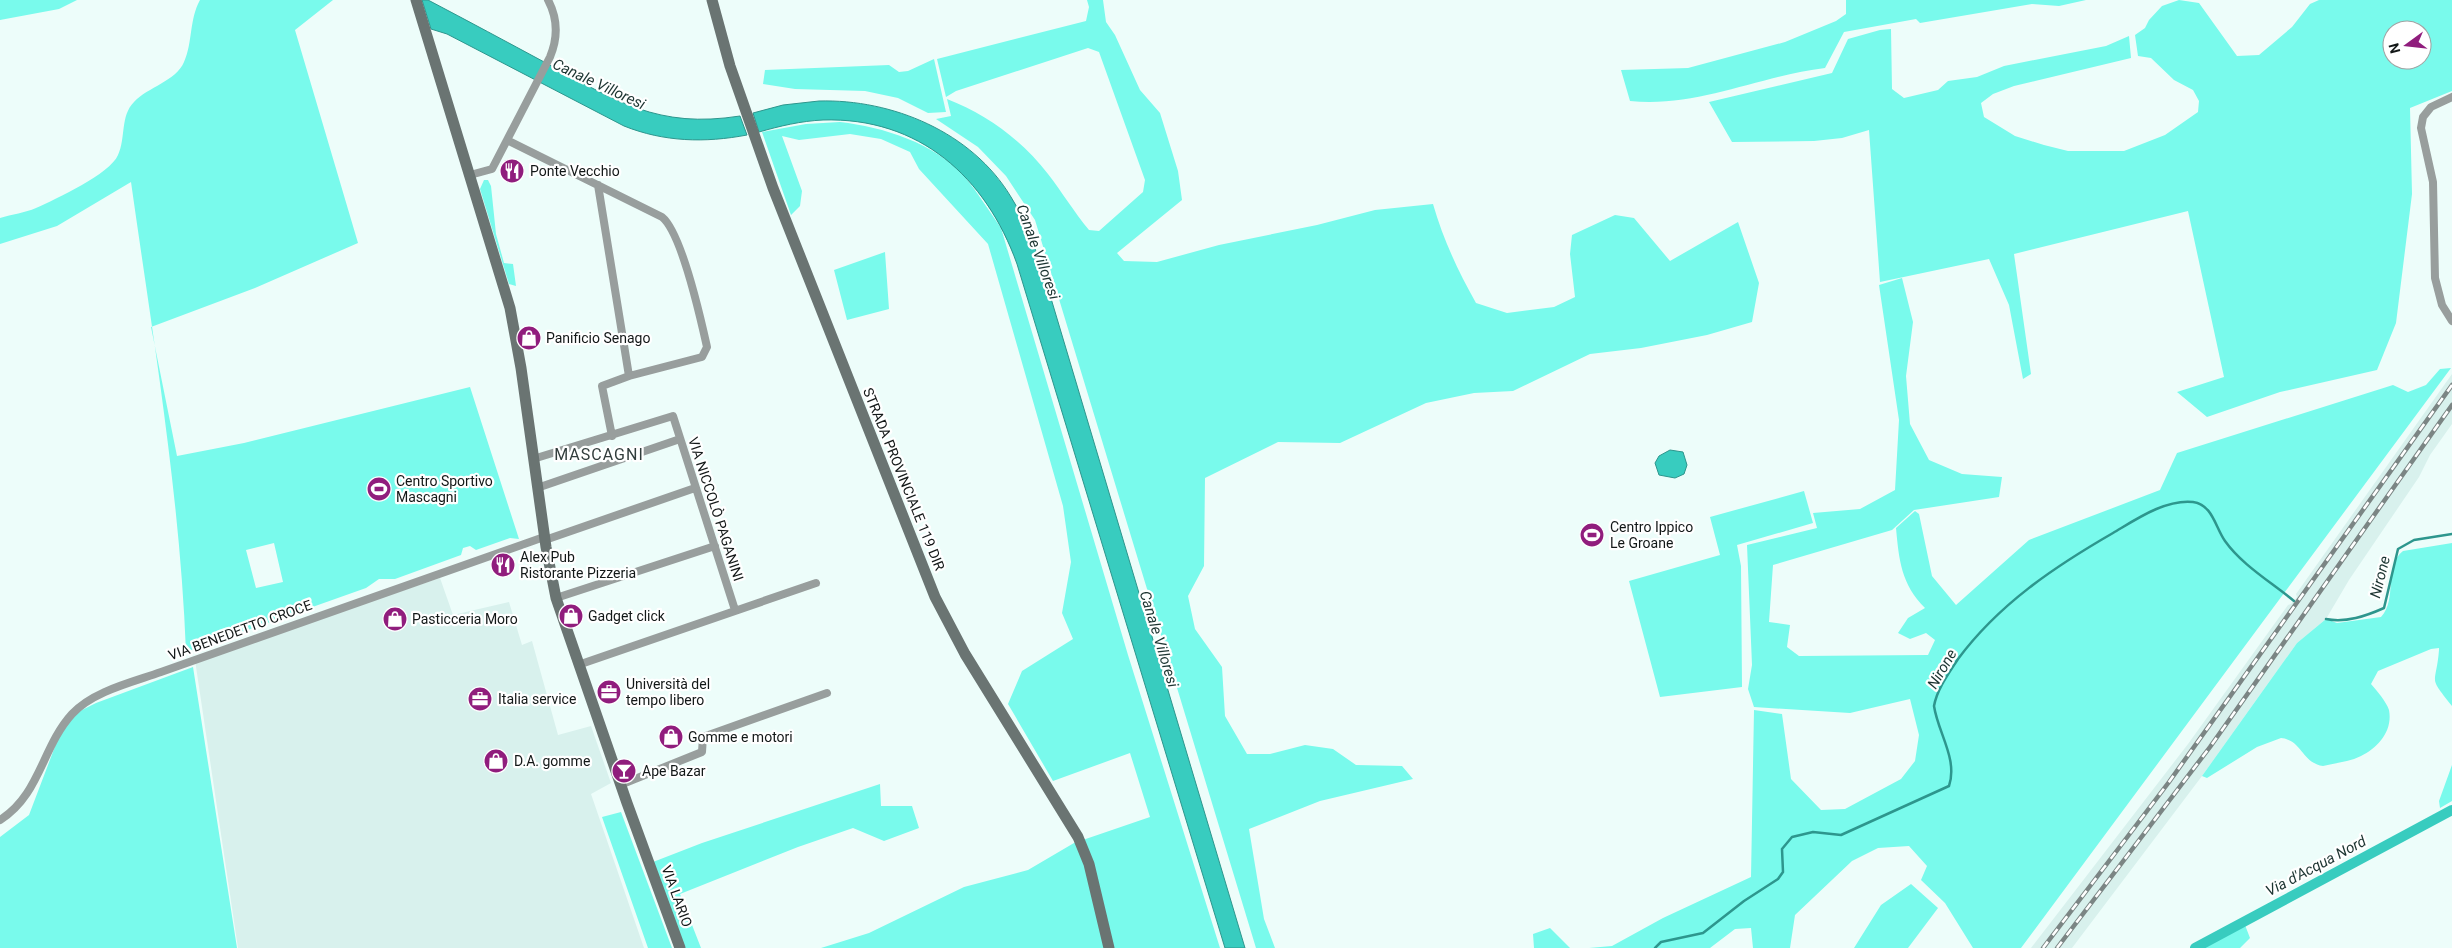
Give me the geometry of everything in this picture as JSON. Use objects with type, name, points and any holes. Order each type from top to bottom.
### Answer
[{"type":"street","name":"VIA LARIO","points":[[416,0],[470,175],[514,328],[544,538],[556,598],[620,785],[680,948]]},
{"type":"street","points":[[470,175],[492,169],[550,57],[554,47],[556,26],[548,0]]},
{"type":"street","name":"STRADA PROVINCIALE 119 DIR","points":[[712,0],[736,85],[759,149],[935,597],[966,654],[1078,837],[1089,864],[1110,948]]},
{"type":"street","points":[[2452,97],[2431,107],[2423,117],[2422,128],[2433,182],[2435,278],[2442,305],[2452,321]]},
{"type":"street","points":[[508,140],[654,212],[667,221],[696,297],[707,347],[702,357],[629,376],[602,386],[612,436],[533,459]]},
{"type":"street","points":[[598,186],[629,376]]},
{"type":"street","name":"VIA NICCOLÒ PAGANINI","points":[[612,436],[672,416],[735,610]]},
{"type":"street","points":[[537,488],[680,439]]},
{"type":"street","name":"VIA BENEDETTO CROCE","points":[[0,820],[26,797],[62,726],[83,704],[107,692],[544,538],[695,488]]},
{"type":"street","points":[[556,598],[715,546]]},
{"type":"street","points":[[578,665],[816,583]]},
{"type":"street","points":[[620,785],[702,752],[703,737],[827,693]]},
{"type":"shaded area","points":[[0,0],[77,0],[59,9],[0,20]]},
{"type":"shaded area","points":[[200,0],[333,0],[295,30],[358,243],[255,288],[152,327],[131,182],[57,226],[0,244],[0,218],[32,210],[56,199],[94,178],[113,162],[118,155],[122,142],[127,114],[134,102],[175,74],[184,62],[189,47],[194,15]]},
{"type":"shaded area","name":"Canale Villoresi","points":[[422,0],[428,0],[594,89],[638,109],[685,119],[740,116],[747,135],[731,138],[685,140],[654,135],[624,126],[447,34],[431,29]]},
{"type":"shaded area","points":[[1087,0],[1103,0],[1106,22],[1115,35],[1140,90],[1160,113],[1178,171],[1182,200],[1117,253],[1124,261],[1157,262],[1219,245],[1317,225],[1375,210],[1433,204],[1441,230],[1476,303],[1507,313],[1554,307],[1575,297],[1570,254],[1572,235],[1615,215],[1634,218],[1670,261],[1738,222],[1759,283],[1752,322],[1707,335],[1641,348],[1590,354],[1513,391],[1474,393],[1426,403],[1340,443],[1278,442],[1205,478],[1204,566],[1188,596],[1195,629],[1222,667],[1225,716],[1247,754],[1270,754],[1305,745],[1333,749],[1356,765],[1402,766],[1413,779],[1320,801],[1249,829],[1264,919],[1275,948],[1256,948],[1035,220],[1006,176],[978,147],[936,119],[951,116],[947,99],[989,120],[1015,139],[1038,162],[1089,230],[1099,231],[1143,192],[1145,180],[1099,52],[1088,48],[956,91],[946,97],[937,59],[1086,21],[1089,7]]},
{"type":"shaded area","points":[[1846,0],[2086,0],[2059,6],[2032,4],[1920,23],[1916,19],[1844,32],[1825,68],[1800,72],[1704,96],[1655,102],[1630,101],[1621,70],[1688,68],[1785,42],[1836,21],[1846,14]]},
{"type":"shaded area","points":[[2179,0],[2199,3],[2237,56],[2259,55],[2292,27],[2310,4],[2319,0],[2452,0],[2452,91],[2410,108],[2412,194],[2396,323],[2377,370],[2280,392],[2207,417],[2177,392],[2224,377],[2188,211],[2014,254],[2031,374],[2023,379],[2009,305],[1989,259],[1880,282],[1869,130],[1842,138],[1814,141],[1732,142],[1709,102],[1832,73],[1848,39],[1880,30],[1891,29],[1892,89],[1904,98],[1938,90],[1948,81],[1977,77],[2004,66],[2106,46],[2129,36],[2131,58],[2014,86],[1993,94],[1981,103],[1984,117],[2015,136],[2068,151],[2124,151],[2165,135],[2198,112],[2199,101],[2193,90],[2174,80],[2151,58],[2138,56],[2135,35],[2145,28],[2149,20],[2162,6]]},
{"type":"shaded area","points":[[934,59],[946,112],[928,113],[898,98],[865,91],[795,89],[763,84],[765,70],[889,65],[899,72],[908,71]]},
{"type":"shaded area","name":"Canale Villoresi","points":[[819,101],[847,102],[874,106],[902,113],[928,124],[975,154],[995,174],[1011,197],[1022,218],[1032,239],[1047,285],[1245,948],[1225,948],[1017,264],[1004,233],[987,204],[967,179],[944,158],[918,141],[889,129],[858,122],[823,120],[791,124],[759,132],[753,113],[783,105]]},
{"type":"shaded area","points":[[840,122],[891,133],[924,146],[939,155],[965,177],[1001,228],[1128,655],[1220,948],[821,948],[869,933],[964,887],[1028,870],[1074,843],[1150,817],[1130,753],[1053,781],[1008,704],[1022,671],[1073,639],[1062,613],[1071,562],[1063,506],[988,244],[919,169],[910,152],[881,139],[850,134],[799,140],[782,136],[802,191],[800,206],[791,215],[762,132],[806,124]]},
{"type":"shaded area","points":[[484,180],[488,180],[491,186],[496,234],[504,263],[513,264],[516,286],[509,284],[480,189]]},
{"type":"shaded area","points":[[885,252],[889,309],[847,320],[834,270]]},
{"type":"shaded area","points":[[1902,278],[1913,322],[1906,376],[1910,424],[1929,460],[1962,474],[2002,477],[1999,497],[1914,510],[1892,530],[1773,565],[1769,622],[1790,625],[1787,647],[1799,656],[1928,655],[1935,640],[1926,633],[1910,639],[1898,633],[1908,618],[1925,608],[1906,581],[1900,561],[1897,540],[1896,528],[1915,511],[1919,514],[1932,576],[1956,605],[2029,540],[2160,490],[2177,453],[2393,385],[2408,392],[2426,385],[2440,369],[2451,368],[2021,948],[1973,948],[1945,903],[1921,880],[1927,866],[1909,846],[1878,848],[1852,861],[1795,915],[1790,948],[1753,948],[1751,928],[1735,929],[1710,948],[1589,948],[1612,946],[1663,918],[1751,877],[1754,710],[1782,714],[1791,779],[1821,810],[1845,809],[1901,779],[1915,761],[1919,735],[1910,699],[1850,713],[1754,707],[1748,689],[1752,665],[1747,545],[1817,528],[1813,513],[1860,509],[1895,490],[1899,420],[1879,285]]},
{"type":"shaded area","name":"Centro Sportivo Mascagni","points":[[155,345],[177,456],[244,443],[470,387],[519,539],[510,538],[476,550],[470,546],[463,548],[461,555],[395,579],[379,579],[366,588],[186,652],[178,534]],"holes":[[[274,543],[283,582],[256,588],[246,550]]]},
{"type":"shaded area","points":[[2452,374],[2452,424],[2430,455],[2419,477],[2349,580],[2326,619],[2297,643],[2202,776],[2072,948],[2031,948],[2188,744],[2288,605],[2297,597],[2296,594]]},
{"type":"shaded area","points":[[1670,450],[1683,452],[1687,465],[1684,474],[1675,478],[1659,475],[1655,463],[1659,456]]},
{"type":"shaded area","points":[[1804,491],[1813,523],[1737,545],[1741,566],[1742,687],[1660,697],[1629,581],[1720,555],[1710,517]]},
{"type":"shaded area","points":[[2452,543],[2452,706],[2439,689],[2435,680],[2439,648],[2431,649],[2378,671],[2371,684],[2388,707],[2390,718],[2383,738],[2367,753],[2352,760],[2323,766],[2311,761],[2293,743],[2281,738],[2257,747],[2207,778],[2202,776],[2297,643],[2326,619],[2337,623],[2381,617],[2389,601],[2392,574],[2397,557],[2403,551]]},
{"type":"shaded area","points":[[440,578],[453,615],[509,602],[522,645],[532,641],[558,735],[591,726],[611,783],[591,794],[644,948],[238,948],[195,660]]},
{"type":"shaded area","points":[[193,667],[237,948],[0,948],[0,837],[29,815],[59,736],[76,713],[96,703]]},
{"type":"shaded area","points":[[2452,765],[2452,801],[2440,808],[2439,801]]},
{"type":"shaded area","points":[[880,784],[881,806],[912,806],[919,828],[884,841],[853,828],[798,847],[680,894],[701,948],[685,948],[653,862],[702,843]]},
{"type":"shaded area","points":[[621,812],[672,948],[648,948],[602,817]]},
{"type":"shaded area","points":[[1911,884],[1938,908],[1908,948],[1854,948],[1881,905]]},
{"type":"shaded area","points":[[2245,925],[2250,938],[2240,948],[2203,948]]},
{"type":"shaded area","points":[[1550,928],[1570,948],[1534,948],[1533,934]]},
{"type":"waterway","name":"Nirone","points":[[1655,948],[1661,942],[1703,933],[1744,901],[1778,879],[1783,872],[1782,849],[1792,837],[1813,832],[1841,835],[1949,786],[1951,766],[1934,706],[1941,687],[1958,659],[1991,621],[2029,588],[2070,559],[2141,517],[2172,504],[2182,502],[2200,504],[2213,517],[2225,541],[2232,550],[2257,573],[2294,601]]},
{"type":"waterway","name":"Nirone","points":[[2326,619],[2356,618],[2384,608],[2398,549],[2414,540],[2452,534]]},
{"type":"waterway","name":"Via d'Acqua Nord","points":[[2195,948],[2452,810]]},
{"type":"railway","points":[[2043,948],[2169,782],[2452,385]]},
{"type":"railway","points":[[2057,948],[2210,747],[2452,405]]},
{"type":"place","name":"Ponte Vecchio","points":[[512,171]]},
{"type":"place","name":"Panificio Senago","points":[[529,338]]},
{"type":"place","name":"Centro Sportivo Mascagni","points":[[379,489]]},
{"type":"place","name":"Centro Ippico Le Groane","points":[[1592,535]]},
{"type":"place","name":"Alex Pub Ristorante Pizzeria","points":[[503,565]]},
{"type":"place","name":"Gadget click","points":[[571,616]]},
{"type":"place","name":"Pasticceria Moro","points":[[395,619]]},
{"type":"place","name":"Università del tempo libero","points":[[609,692]]},
{"type":"place","name":"Italia service","points":[[480,699]]},
{"type":"place","name":"Gomme e motori","points":[[671,737]]},
{"type":"place","name":"D.A. gomme","points":[[496,761]]},
{"type":"place","name":"Ape Bazar","points":[[624,771]]},
{"type":"district","name":"MASCAGNI","points":[[599,454]]}]
